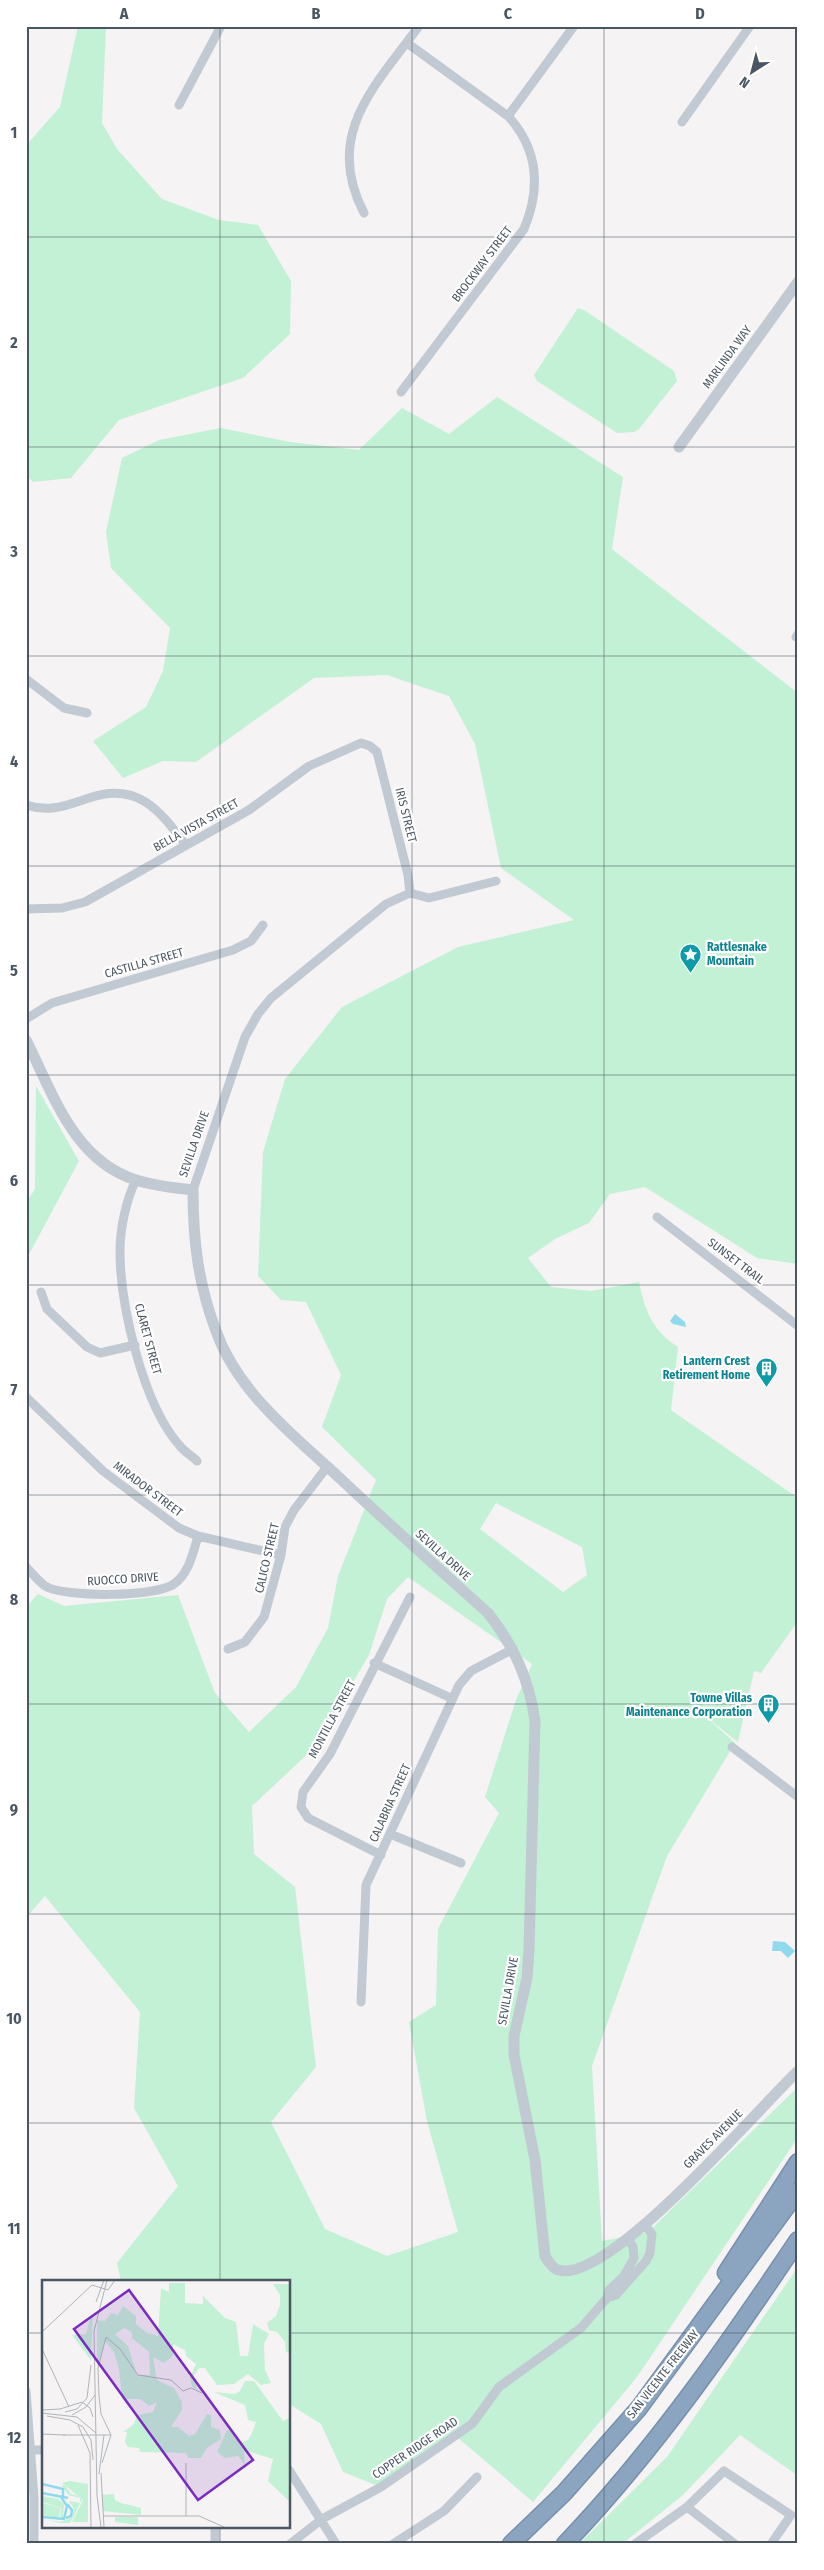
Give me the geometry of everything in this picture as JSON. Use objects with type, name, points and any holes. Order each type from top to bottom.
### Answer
[{"type":"highway","points":[[638,2408],[798,2162]]},
{"type":"highway","name":"SAN VICENTE FREEWAY","points":[[511,2544],[564,2493],[638,2408],[798,2192]]},
{"type":"highway","points":[[565,2544],[642,2456],[688,2397],[798,2240]]},
{"type":"street","points":[[179,105],[221,26]]},
{"type":"street","points":[[364,213],[357,196],[350,167],[352,132],[365,101],[419,26]]},
{"type":"street","points":[[508,116],[574,26]]},
{"type":"street","points":[[682,122],[750,26]]},
{"type":"street","name":"BROCKWAY STREET","points":[[401,392],[524,229],[534,191],[533,162],[522,130],[508,116],[407,43]]},
{"type":"street","name":"MARLINDA WAY","points":[[679,447],[798,282]]},
{"type":"street","points":[[26,679],[64,708],[87,713]]},
{"type":"street","name":"BELLA VISTA STREET","points":[[26,908],[51,909],[85,902],[249,810],[309,766],[361,743],[370,746]]},
{"type":"street","name":"IRIS STREET","points":[[370,746],[378,752],[408,875],[410,893]]},
{"type":"street","points":[[26,805],[55,809],[106,793],[121,793],[142,798],[159,811],[186,845]]},
{"type":"street","points":[[410,893],[429,898],[496,881]]},
{"type":"street","name":"SEVILLA DRIVE","points":[[410,893],[386,904],[272,998],[258,1014],[245,1036],[193,1190],[194,1242],[203,1291],[216,1332],[239,1376],[271,1414],[488,1613],[512,1648],[528,1685],[535,1721],[529,1950],[527,1978],[514,2036],[514,2055],[535,2160],[545,2256],[550,2264],[558,2270],[569,2270],[606,2254],[644,2224]]},
{"type":"street","name":"CASTILLA STREET","points":[[26,1018],[52,1003],[233,950],[251,941],[263,925]]},
{"type":"street","points":[[26,1040],[63,1116],[77,1137],[104,1163],[136,1180],[193,1190]]},
{"type":"street","name":"CLARET STREET","points":[[136,1180],[129,1194],[120,1250],[125,1309],[145,1379],[160,1413],[180,1446],[197,1461]]},
{"type":"street","name":"SUNSET TRAIL","points":[[657,1217],[798,1326]]},
{"type":"street","points":[[41,1292],[47,1308],[87,1347],[100,1352],[135,1344]]},
{"type":"street","name":"MIRADOR STREET","points":[[26,1396],[103,1471],[179,1528],[198,1536],[280,1555]]},
{"type":"street","name":"CALICO STREET","points":[[228,1649],[245,1642],[264,1617],[285,1527],[294,1510],[327,1467]]},
{"type":"street","name":"RUOCCO DRIVE","points":[[26,1567],[46,1586],[61,1592],[82,1595],[160,1590],[174,1585],[184,1574],[198,1536]]},
{"type":"street","name":"MONTILLA STREET","points":[[381,1855],[308,1818],[302,1811],[300,1802],[303,1792],[330,1754],[374,1663],[410,1597]]},
{"type":"street","name":"CALABRIA STREET","points":[[361,2002],[366,1886],[452,1698],[471,1671],[512,1648]]},
{"type":"street","points":[[374,1663],[452,1698]]},
{"type":"street","points":[[732,1747],[798,1797]]},
{"type":"street","points":[[390,1834],[461,1864]]},
{"type":"street","name":"GRAVES AVENUE","points":[[644,2224],[691,2181],[798,2071]]},
{"type":"street","name":"COPPER RIDGE ROAD","points":[[607,2298],[616,2295],[630,2281],[650,2253],[652,2234],[644,2224]]},
{"type":"street","name":"COPPER RIDGE ROAD","points":[[290,2544],[322,2519],[382,2487],[472,2424],[499,2387],[581,2328],[607,2298],[609,2290],[624,2276],[634,2258],[633,2247],[628,2238]]},
{"type":"street","points":[[26,2391],[34,2544]]},
{"type":"street","points":[[30,2450],[42,2450]]},
{"type":"street","points":[[290,2471],[322,2519],[336,2544]]},
{"type":"street","points":[[640,2542],[687,2507],[724,2471],[792,2515],[772,2544]]},
{"type":"street","points":[[393,2544],[444,2511],[478,2476]]},
{"type":"street","points":[[687,2507],[734,2544]]},
{"type":"street","points":[[215,2528],[215,2544]]},
{"type":"green space","points":[[78,26],[106,26],[102,123],[117,149],[162,199],[219,220],[258,225],[291,281],[290,334],[243,378],[119,420],[71,478],[33,482],[26,475],[26,142],[29,142],[60,107]]},
{"type":"green space","points":[[578,308],[584,310],[674,371],[677,381],[639,429],[634,432],[617,433],[537,381],[534,375]]},
{"type":"green space","points":[[497,397],[623,477],[612,549],[798,693],[798,1264],[757,1258],[645,1187],[610,1194],[589,1223],[555,1239],[528,1258],[551,1287],[591,1291],[639,1282],[651,1319],[662,1334],[678,1347],[671,1410],[798,1498],[798,1621],[761,1673],[754,1671],[738,1742],[705,1716],[735,1743],[667,1856],[592,2066],[602,2241],[648,2232],[798,2087],[798,2137],[637,2377],[533,2502],[456,2436],[381,2487],[343,2472],[321,2424],[290,2405],[290,2280],[121,2280],[117,2263],[178,2186],[134,2108],[140,2012],[45,1896],[26,1918],[26,1607],[38,1594],[64,1606],[178,1595],[215,1693],[249,1732],[296,1687],[328,1628],[338,1576],[376,1480],[322,1427],[341,1375],[306,1302],[281,1300],[258,1276],[263,1152],[285,1079],[342,1007],[458,947],[574,920],[501,868],[475,744],[449,696],[387,675],[314,678],[196,762],[163,761],[123,778],[93,741],[146,707],[163,671],[170,628],[111,568],[106,532],[122,458],[159,440],[221,428],[290,442],[359,450],[402,408],[449,434]],"holes":[[[496,1503],[582,1547],[587,1575],[563,1592],[480,1529]],[[408,1577],[532,1664],[516,1700],[485,1797],[499,1813],[438,1929],[436,2005],[409,2022],[427,2121],[458,2232],[387,2256],[325,2229],[271,2122],[316,2067],[295,1887],[254,1854],[252,1806],[314,1748],[369,1655],[387,1599]]]},
{"type":"green space","points":[[36,1086],[79,1161],[26,1260],[26,1203],[35,1189]]},
{"type":"green space","points":[[798,2267],[798,2476],[740,2435],[683,2495],[622,2544],[579,2544],[667,2457]]},
{"type":"water","points":[[675,1314],[685,1322],[686,1327],[673,1324],[670,1321]]},
{"type":"water","points":[[773,1941],[785,1942],[795,1951],[788,1958],[781,1951],[772,1951]]},
{"type":"place","name":"Rattlesnake Mountain","points":[[691,973]]},
{"type":"place","name":"Lantern Crest Retirement Home","points":[[766,1387]]},
{"type":"place","name":"Towne Villas Maintenance Corporation","points":[[768,1724]]}]
